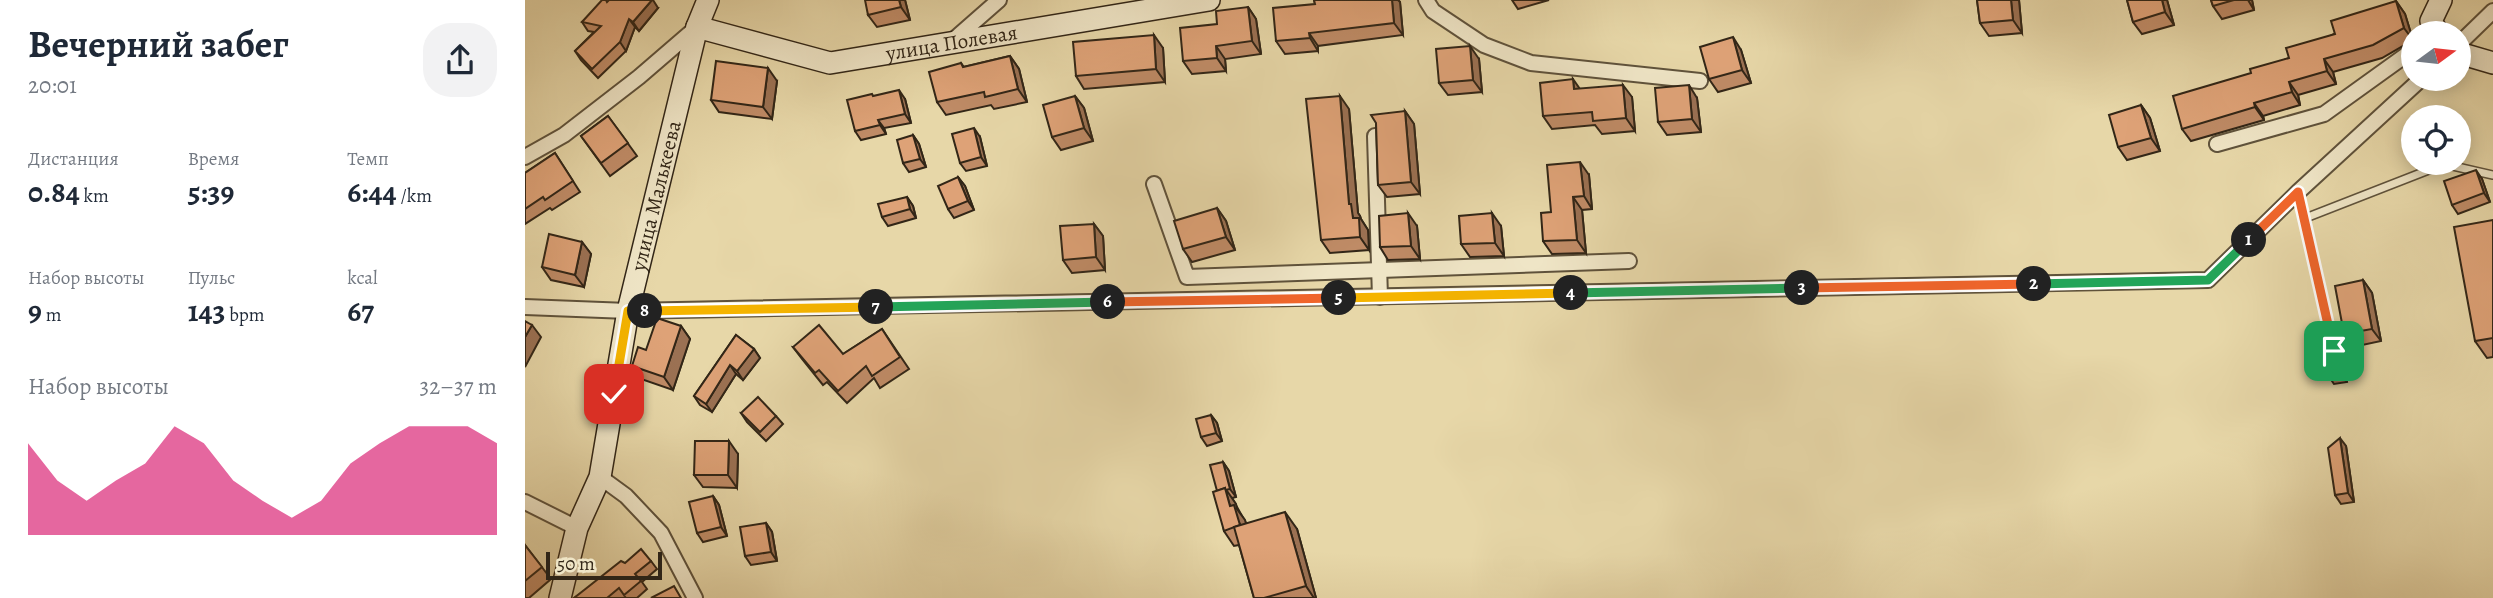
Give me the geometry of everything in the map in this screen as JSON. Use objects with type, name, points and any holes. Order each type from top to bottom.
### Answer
[{"type":"street","name":"улица Малькеева","points":[[560,598],[577,528],[600,477],[628,311],[697,27],[708,0]]},
{"type":"street","points":[[947,45],[999,0]]},
{"type":"street","name":"улица Полевая","points":[[697,27],[830,63],[1209,0]]},
{"type":"street","points":[[1426,0],[1433,11],[1484,45],[1531,63],[1700,81]]},
{"type":"street","points":[[2431,21],[2441,0]]},
{"type":"street","points":[[2471,32],[2493,11]]},
{"type":"street","points":[[525,157],[564,135],[697,27]]},
{"type":"street","points":[[2471,56],[2493,64]]},
{"type":"street","points":[[2217,144],[2324,114],[2401,59]]},
{"type":"street","points":[[525,307],[628,311],[2208,280],[2298,192],[2408,91]]},
{"type":"street","points":[[1375,136],[1380,297]]},
{"type":"street","points":[[1154,184],[1188,277],[1629,261]]},
{"type":"street","points":[[600,477],[626,496],[661,533],[695,598]]},
{"type":"street","points":[[525,502],[577,528]]},
{"type":"lane","points":[[2304,219],[2444,164],[2493,175]]},
{"type":"lane","points":[[2298,192],[2334,351]]},
{"type":"building","points":[[602,0],[652,0],[633,22],[629,19],[620,42],[592,69],[575,51],[601,26],[582,22]]},
{"type":"building","points":[[865,0],[899,0],[901,7],[868,15]]},
{"type":"building","points":[[1314,0],[1392,0],[1394,23],[1309,33],[1310,38],[1276,41],[1273,8],[1315,4]]},
{"type":"building","points":[[1977,0],[2011,0],[2013,20],[1980,23]]},
{"type":"building","points":[[2127,0],[2162,0],[2165,12],[2133,22]]},
{"type":"building","points":[[2211,0],[2234,0],[2213,6]]},
{"type":"building","points":[[2396,1],[2402,21],[2401,30],[2373,45],[2324,59],[2327,71],[2289,82],[2292,92],[2254,103],[2255,107],[2182,129],[2173,96],[2251,73],[2250,69],[2289,58],[2286,48],[2335,34],[2331,21]]},
{"type":"building","points":[[1248,7],[1252,41],[1216,46],[1217,58],[1183,61],[1180,28],[1217,24],[1216,11]]},
{"type":"building","points":[[1154,35],[1156,69],[1076,76],[1073,42]]},
{"type":"building","points":[[1733,37],[1742,70],[1709,79],[1700,47]]},
{"type":"building","points":[[1470,46],[1473,80],[1439,83],[1436,49]]},
{"type":"building","points":[[1010,56],[1018,89],[985,97],[984,92],[937,102],[929,72],[961,63],[963,67]]},
{"type":"building","points":[[716,61],[768,68],[763,107],[711,100]]},
{"type":"building","points":[[1573,79],[1574,89],[1623,85],[1626,118],[1593,121],[1592,112],[1543,116],[1540,83]]},
{"type":"building","points":[[1689,85],[1692,119],[1658,122],[1655,88]]},
{"type":"building","points":[[899,90],[905,114],[878,120],[880,125],[855,131],[847,100]]},
{"type":"building","points":[[1075,96],[1084,128],[1052,137],[1043,105]]},
{"type":"building","points":[[1340,96],[1349,204],[1353,218],[1359,218],[1360,237],[1321,240],[1306,99]]},
{"type":"building","points":[[2141,105],[2151,138],[2118,147],[2109,115]]},
{"type":"building","points":[[1405,111],[1411,182],[1378,185],[1376,123],[1371,115]]},
{"type":"building","points":[[608,116],[628,143],[601,163],[581,136]]},
{"type":"building","points":[[974,128],[981,157],[960,163],[952,134]]},
{"type":"building","points":[[913,135],[920,159],[903,163],[897,140]]},
{"type":"building","points":[[555,153],[573,181],[545,200],[543,197],[525,209],[525,173]]},
{"type":"building","points":[[1580,162],[1584,196],[1573,197],[1577,240],[1543,241],[1541,213],[1551,212],[1547,165]]},
{"type":"building","points":[[2476,170],[2484,193],[2452,205],[2444,181],[2471,175],[2471,172]]},
{"type":"building","points":[[958,177],[968,201],[948,209],[938,186]]},
{"type":"building","points":[[907,197],[910,209],[882,217],[878,204]]},
{"type":"building","points":[[1217,208],[1226,237],[1183,249],[1174,221]]},
{"type":"building","points":[[1408,213],[1411,246],[1380,247],[1379,216]]},
{"type":"building","points":[[1492,213],[1495,243],[1461,244],[1459,216]]},
{"type":"building","points":[[2493,220],[2493,338],[2475,341],[2454,227]]},
{"type":"building","points":[[1094,224],[1096,257],[1063,260],[1060,226]]},
{"type":"building","points":[[549,234],[582,242],[575,275],[542,267]]},
{"type":"building","points":[[2363,280],[2372,329],[2344,334],[2335,286]]},
{"type":"building","points":[[657,318],[681,326],[664,377],[632,366],[638,347],[646,350]]},
{"type":"building","points":[[525,321],[532,325],[525,337]]},
{"type":"building","points":[[819,325],[843,354],[882,329],[900,357],[872,376],[866,366],[838,391],[819,370],[815,373],[793,347]]},
{"type":"building","points":[[736,335],[754,349],[737,371],[730,365],[706,404],[694,396]]},
{"type":"building","points":[[2323,351],[2337,351],[2341,373],[2328,375]]},
{"type":"building","points":[[758,397],[776,416],[760,432],[741,413]]},
{"type":"building","points":[[1211,415],[1216,433],[1201,437],[1196,419]]},
{"type":"building","points":[[2340,438],[2348,493],[2335,495],[2328,448]]},
{"type":"building","points":[[695,441],[729,441],[728,475],[694,475]]},
{"type":"building","points":[[1223,462],[1230,489],[1217,491],[1210,465]]},
{"type":"building","points":[[1225,488],[1230,506],[1234,505],[1240,525],[1224,531],[1213,492]]},
{"type":"building","points":[[713,496],[721,527],[697,533],[689,502]]},
{"type":"building","points":[[1285,512],[1306,586],[1264,598],[1254,598],[1234,527]]},
{"type":"building","points":[[766,523],[771,552],[745,556],[740,527]]},
{"type":"building","points":[[525,545],[542,567],[525,581]]},
{"type":"building","points":[[641,549],[651,561],[635,574],[641,581],[624,595],[619,588],[607,598],[574,598],[621,561],[625,563]]},
{"type":"building","points":[[674,586],[681,598],[651,598]]},
{"type":"route","points":[[614,394],[628,311],[2208,280],[2298,192],[2334,351]]}]
